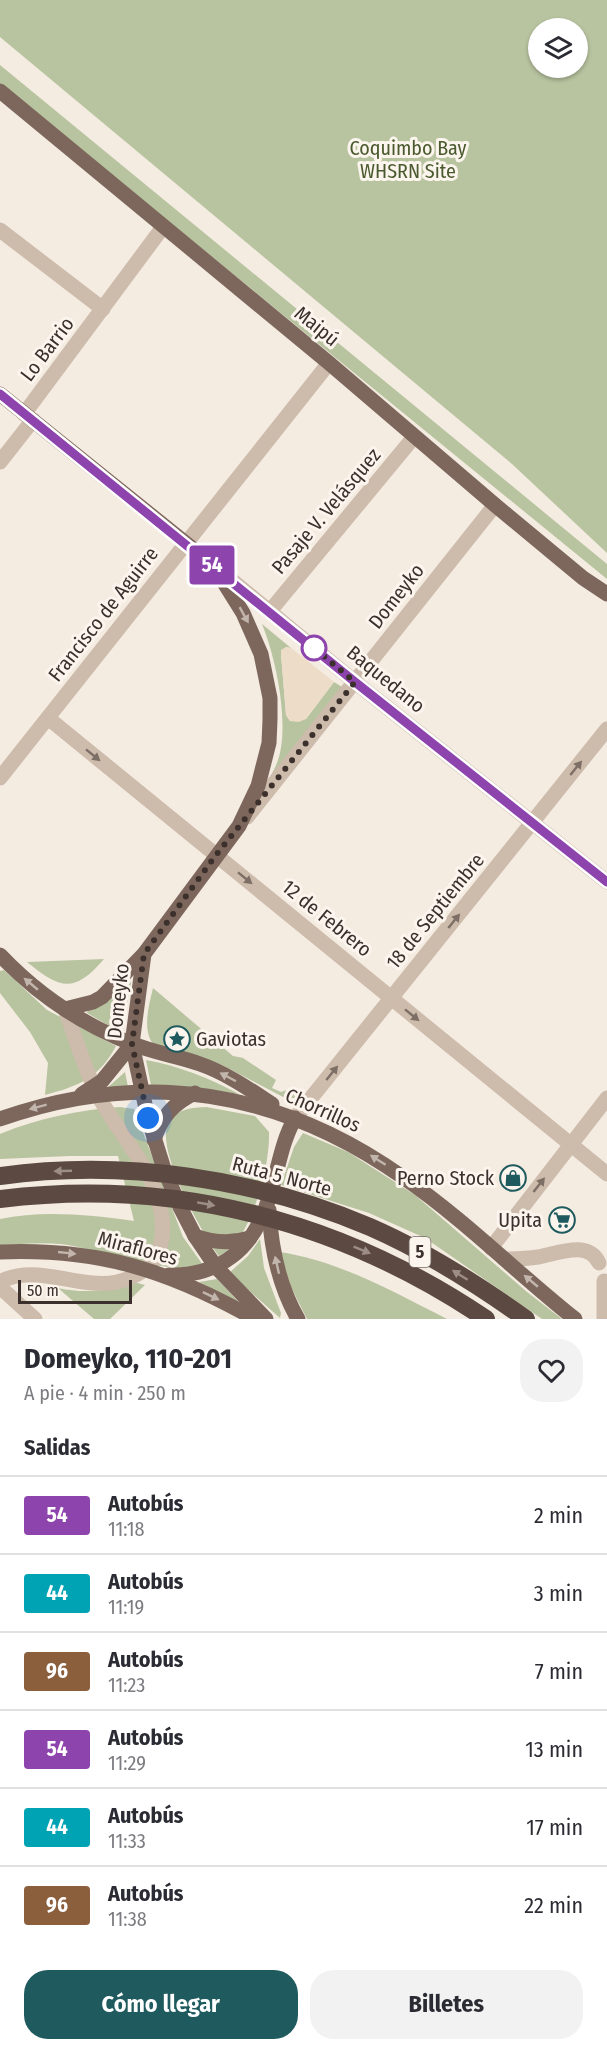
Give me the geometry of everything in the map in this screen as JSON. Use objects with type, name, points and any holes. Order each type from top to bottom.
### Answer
[{"type":"highway","name":"Ruta 5 Norte","points":[[0,1176],[56,1171],[121,1171],[170,1175],[216,1182],[304,1203],[360,1224],[418,1251],[464,1277],[526,1319]]},
{"type":"highway","name":"5","points":[[4,1200],[83,1194],[173,1199],[232,1209],[312,1231],[374,1255],[410,1272],[486,1319]]},
{"type":"main road","name":"Maipú","points":[[0,91],[583,578],[607,594]]},
{"type":"main road","name":"Baquedano","points":[[0,394],[213,565]]},
{"type":"main road","name":"Domeyko","points":[[213,565],[243,613],[261,654],[270,698],[270,732],[265,765],[250,807],[239,826],[144,954],[132,1044],[141,1092],[154,1140],[172,1189],[195,1236],[216,1267],[266,1319]]},
{"type":"main road","points":[[65,1009],[93,1002],[102,997],[144,954]]},
{"type":"main road","points":[[0,955],[33,987],[65,1009],[132,1044],[188,1060],[216,1071],[296,1118],[282,1150],[269,1201],[250,1238],[237,1254],[216,1267],[195,1274],[166,1275]]},
{"type":"main road","points":[[0,1119],[96,1091],[132,1044]]},
{"type":"main road","name":"Chorrillos","points":[[96,1091],[195,1093],[248,1103],[296,1118],[384,1164],[438,1203],[575,1319]]},
{"type":"main road","points":[[154,1140],[159,1125],[168,1111],[195,1093]]},
{"type":"main road","points":[[269,1201],[276,1265],[298,1319]]},
{"type":"main road","points":[[195,1236],[221,1242],[250,1238]]},
{"type":"main road","name":"Miraflores","points":[[0,1252],[62,1252],[116,1260],[166,1275],[255,1319]]},
{"type":"street","name":"Lo Barrio","points":[[0,462],[103,309],[163,227]]},
{"type":"street","name":"Lo Barrio","points":[[0,230],[103,309]]},
{"type":"street","name":"Francisco de Aguirre","points":[[0,778],[328,363]]},
{"type":"street","name":"Pasaje V. Velásquez","points":[[270,611],[414,437]]},
{"type":"street","name":"Domeyko","points":[[239,826],[495,505]]},
{"type":"street","name":"Baquedano","points":[[213,565],[355,682],[607,882]]},
{"type":"street","name":"12 de Febrero","points":[[48,718],[607,1174]]},
{"type":"street","name":"18 de Septiembre","points":[[296,1118],[607,729]]},
{"type":"street","points":[[0,1282],[8,1278],[28,1275],[104,1283],[118,1281],[148,1269],[159,1253],[163,1222],[161,1206],[148,1176],[96,1091],[65,1009]]},
{"type":"street","points":[[491,1248],[607,1098]]},
{"type":"street","points":[[504,1259],[536,1257],[575,1249],[590,1252],[599,1263]]},
{"type":"street","points":[[0,1287],[34,1319]]},
{"type":"street","points":[[604,1319],[605,1290]]},
{"type":"green space","name":"Coquimbo Bay WHSRN Site","points":[[0,0],[607,0],[607,553],[512,464],[0,37]]},
{"type":"green space","points":[[0,65],[607,564],[607,579],[0,84]]},
{"type":"green space","points":[[262,624],[291,648],[286,647],[281,654],[286,715],[290,721],[306,719],[334,682],[342,687],[270,777],[277,762],[283,729],[280,692]]},
{"type":"green space","points":[[104,959],[84,978],[67,984],[49,978],[27,962]]},
{"type":"green space","points":[[4,970],[47,1010],[116,1046],[103,1066],[78,1084],[45,1095],[48,1063],[30,1032],[0,993],[0,971]]},
{"type":"green space","points":[[128,980],[131,983],[122,1030],[87,1013],[88,1010],[112,998]]},
{"type":"green space","points":[[153,988],[233,1056],[243,1058],[276,1080],[272,1088],[281,1092],[295,1087],[301,1095],[297,1098],[285,1098],[222,1065],[153,1044],[147,1024]]},
{"type":"green space","points":[[146,1060],[194,1073],[239,1094],[151,1085]]},
{"type":"green space","points":[[125,1072],[128,1087],[107,1088]]},
{"type":"green space","points":[[120,1107],[134,1109],[183,1237],[203,1265],[170,1267],[152,1265],[61,1244],[0,1245],[0,1219],[16,1216],[84,1215],[134,1221],[118,1156],[0,1159],[0,1134],[29,1123],[59,1116]]},
{"type":"green space","points":[[206,1107],[255,1116],[269,1132],[267,1159],[256,1204],[235,1243],[219,1256],[202,1230],[182,1190],[168,1150],[166,1134],[169,1122],[177,1114]]},
{"type":"green space","points":[[303,1133],[348,1152],[415,1195],[527,1292],[562,1319],[542,1319],[425,1238],[369,1213],[281,1185],[294,1147]]},
{"type":"green space","points":[[260,1239],[264,1268],[281,1313],[280,1318],[229,1273],[248,1256]]},
{"type":"green space","points":[[280,1252],[324,1262],[345,1270],[447,1319],[307,1319],[291,1287]]},
{"type":"green space","points":[[217,1279],[239,1302],[199,1282]]},
{"type":"green space","points":[[134,1282],[145,1285],[110,1319],[94,1319],[58,1288],[96,1291]]},
{"type":"shaded area","points":[[286,647],[291,648],[334,682],[306,719],[299,722],[290,721],[286,715],[281,650]]},
{"type":"bus line","name":"54","points":[[0,394],[355,682],[607,882]]},
{"type":"place","name":"Gaviotas","points":[[177,1039]]},
{"type":"place","name":"Perno Stock","points":[[513,1178]]},
{"type":"place","name":"Upita","points":[[562,1220]]},
{"type":"route","points":[[148,1118],[132,1044],[144,954],[216,855],[355,682],[314,648]]}]
